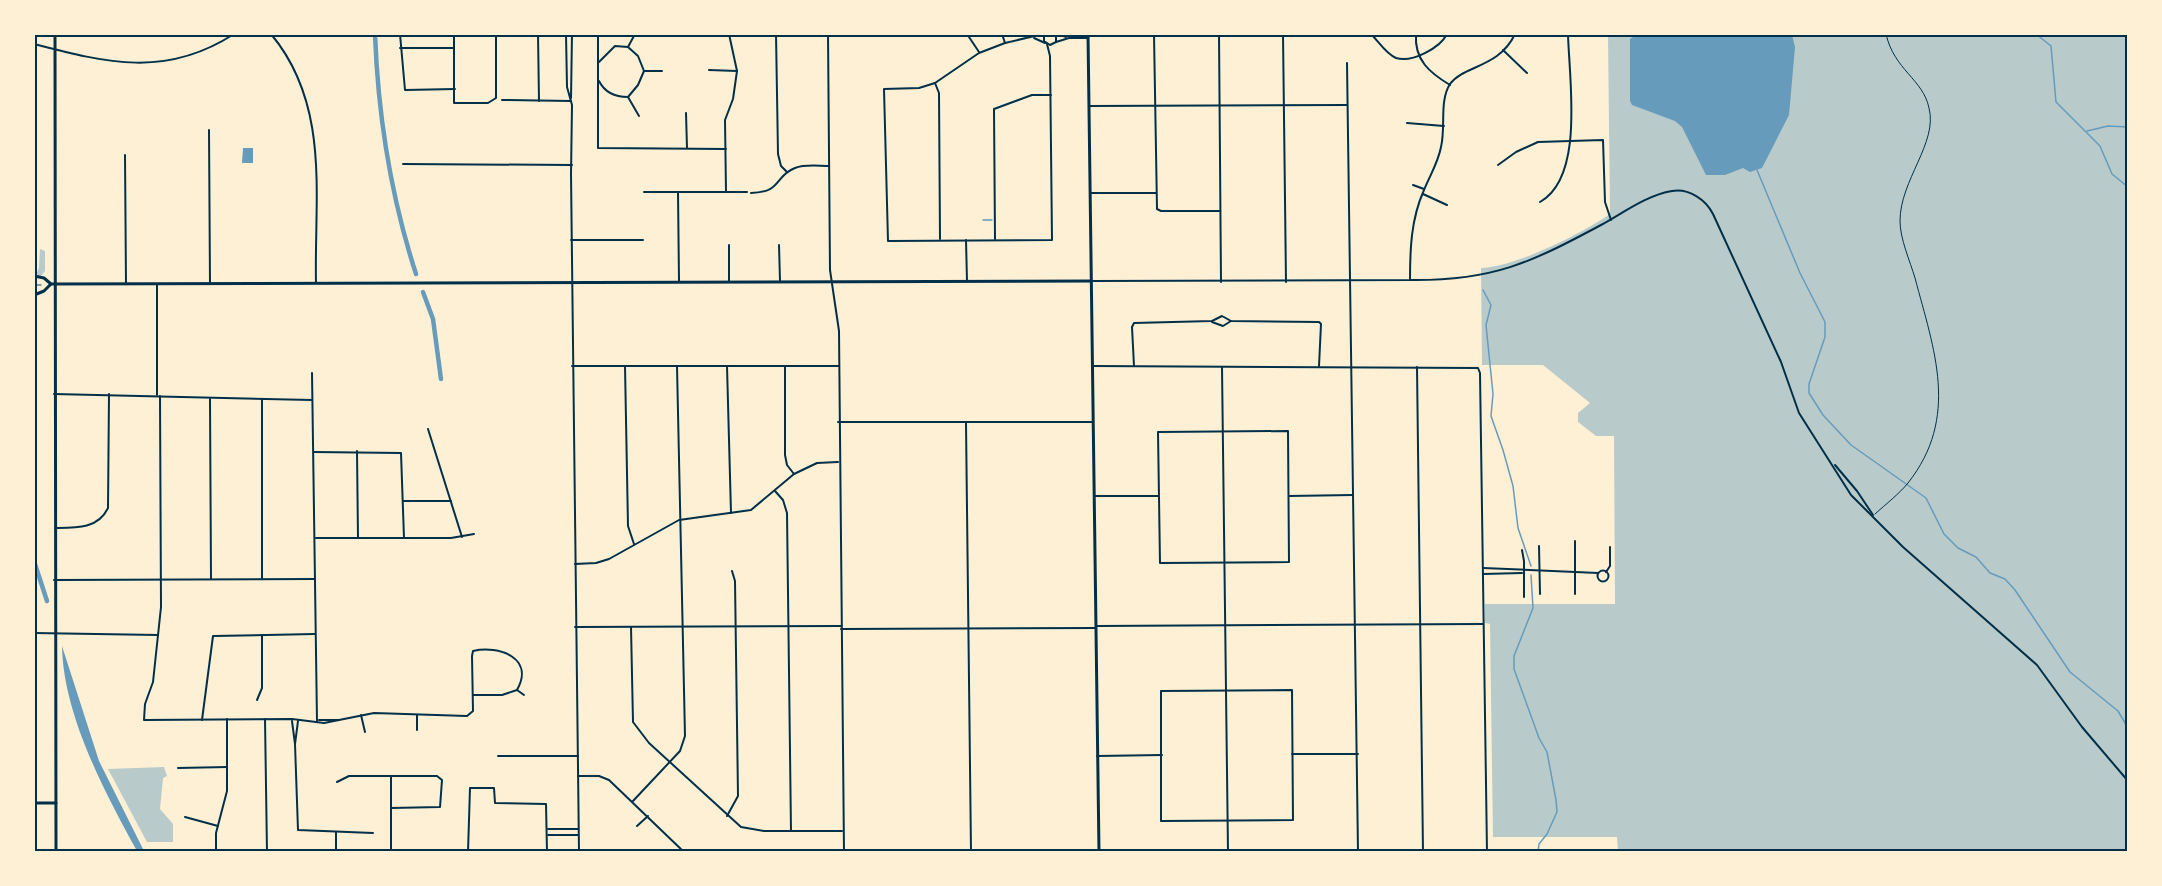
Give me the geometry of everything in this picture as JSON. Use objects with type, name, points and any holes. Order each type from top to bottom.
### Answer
[{"type":"main road","points":[[55,34],[52,284],[56,852]]},
{"type":"main road","points":[[1088,36],[1099,852]]},
{"type":"main road","points":[[34,276],[44,278],[52,284],[1091,281]]},
{"type":"main road","points":[[34,295],[44,291],[52,284]]},
{"type":"main road","points":[[34,803],[56,803]]},
{"type":"street","points":[[34,44],[112,62],[149,64],[197,54],[234,34]]},
{"type":"street","points":[[271,34],[296,71],[311,115],[315,158],[316,283]]},
{"type":"street","points":[[400,34],[405,90],[455,89]]},
{"type":"street","points":[[454,34],[454,102],[489,103],[496,98],[496,34]]},
{"type":"street","points":[[538,34],[539,101]]},
{"type":"street","points":[[566,34],[567,87],[571,101]]},
{"type":"street","points":[[572,34],[572,366],[579,852]]},
{"type":"street","points":[[598,34],[598,148],[726,149]]},
{"type":"street","points":[[628,47],[635,34]]},
{"type":"street","points":[[726,192],[725,120],[733,99],[736,71],[729,34]]},
{"type":"street","points":[[776,34],[778,154],[781,166],[788,172]]},
{"type":"street","points":[[828,34],[831,281],[838,318],[839,366],[843,852]]},
{"type":"street","points":[[968,34],[979,53]]},
{"type":"street","points":[[1002,34],[1005,43]]},
{"type":"street","points":[[1043,34],[1050,56],[1052,240],[888,241],[884,89],[919,88],[935,83],[979,53],[1005,43],[1034,38],[1043,34]]},
{"type":"street","points":[[1050,56],[1057,34],[1069,38]]},
{"type":"street","points":[[1154,34],[1156,209],[1161,211],[1221,211]]},
{"type":"street","points":[[1219,34],[1221,282]]},
{"type":"street","points":[[1283,34],[1286,282]]},
{"type":"street","points":[[1371,34],[1394,57],[1404,59],[1431,50],[1443,42],[1448,34]]},
{"type":"street","points":[[1416,34],[1418,54],[1430,71],[1450,85]]},
{"type":"street","points":[[1410,280],[1411,233],[1424,189],[1438,159],[1444,126],[1445,93],[1461,75],[1490,61],[1503,50],[1515,34]]},
{"type":"street","points":[[1540,202],[1548,198],[1560,182],[1567,166],[1570,140],[1568,34]]},
{"type":"street","points":[[1034,38],[1046,44],[1088,36]]},
{"type":"street","points":[[598,64],[606,52],[615,46],[628,47],[638,56],[644,71],[638,85],[628,97]]},
{"type":"street","points":[[400,48],[454,48]]},
{"type":"street","points":[[1503,50],[1527,73]]},
{"type":"street","points":[[1347,63],[1352,282],[1358,852]]},
{"type":"street","points":[[709,70],[736,71]]},
{"type":"street","points":[[644,71],[662,71]]},
{"type":"street","points":[[598,78],[609,93],[618,97],[628,97]]},
{"type":"street","points":[[935,83],[939,93],[940,240]]},
{"type":"street","points":[[995,240],[994,109],[1032,95],[1051,95]]},
{"type":"street","points":[[628,97],[639,116]]},
{"type":"street","points":[[502,100],[571,101]]},
{"type":"street","points":[[1089,106],[1348,105]]},
{"type":"street","points":[[686,113],[687,148]]},
{"type":"street","points":[[1407,123],[1444,126]]},
{"type":"street","points":[[209,130],[210,284]]},
{"type":"street","points":[[1498,165],[1530,144],[1570,140],[1603,140],[1605,202],[1611,220]]},
{"type":"street","points":[[125,155],[126,284]]},
{"type":"street","points":[[403,164],[572,165]]},
{"type":"street","points":[[751,193],[773,189],[788,172],[803,166],[829,166]]},
{"type":"street","points":[[1413,185],[1424,189]]},
{"type":"street","points":[[773,189],[776,194]]},
{"type":"street","points":[[1091,281],[1352,282],[1461,279],[1508,270],[1557,249],[1653,197],[1673,190],[1693,194],[1707,206],[1781,362],[1798,410],[1851,495],[1918,562],[2037,665],[2077,721],[2127,781]]},
{"type":"street","points":[[644,192],[747,192]]},
{"type":"street","points":[[678,192],[679,281]]},
{"type":"street","points":[[1090,193],[1156,193]]},
{"type":"street","points":[[1423,194],[1447,205]]},
{"type":"street","points":[[572,240],[643,240]]},
{"type":"street","points":[[966,240],[967,281]]},
{"type":"street","points":[[729,245],[729,281]]},
{"type":"street","points":[[780,245],[780,281]]},
{"type":"street","points":[[157,284],[160,580],[153,682],[145,704],[144,720],[317,720],[331,718],[339,720]]},
{"type":"street","points":[[1134,367],[1132,327],[1138,321],[1212,321],[1222,316],[1231,321],[1315,321],[1321,324],[1320,366]]},
{"type":"street","points":[[1212,321],[1222,326],[1231,321]]},
{"type":"street","points":[[572,366],[839,366]]},
{"type":"street","points":[[625,366],[628,526],[635,546]]},
{"type":"street","points":[[633,801],[680,751],[685,736],[677,366]]},
{"type":"street","points":[[727,366],[731,514]]},
{"type":"street","points":[[785,366],[786,461],[794,474]]},
{"type":"street","points":[[1092,366],[1478,368],[1480,373],[1486,852]]},
{"type":"street","points":[[1222,367],[1228,852]]},
{"type":"street","points":[[1417,367],[1423,852]]},
{"type":"street","points":[[312,373],[317,720]]},
{"type":"street","points":[[54,394],[312,400]]},
{"type":"street","points":[[54,528],[86,526],[100,520],[109,502],[109,394]]},
{"type":"street","points":[[210,399],[211,580]]},
{"type":"street","points":[[262,399],[262,579]]},
{"type":"street","points":[[838,422],[1093,422]]},
{"type":"street","points":[[966,423],[971,852]]},
{"type":"street","points":[[428,429],[462,537]]},
{"type":"street","points":[[1288,430],[1289,562],[1160,563],[1158,432],[1223,431],[1288,430]]},
{"type":"street","points":[[357,451],[358,538]]},
{"type":"street","points":[[314,452],[401,453],[404,538]]},
{"type":"street","points":[[575,564],[602,562],[679,520],[751,510],[794,474],[817,464],[839,462]]},
{"type":"street","points":[[1834,465],[1857,491],[1873,515]]},
{"type":"street","points":[[775,491],[783,500],[787,513],[791,831]]},
{"type":"street","points":[[1289,496],[1354,495]]},
{"type":"street","points":[[1094,496],[1158,496]]},
{"type":"street","points":[[403,501],[452,501]]},
{"type":"street","points":[[316,538],[462,537],[474,534]]},
{"type":"street","points":[[1575,541],[1575,594]]},
{"type":"street","points":[[1539,546],[1540,594]]},
{"type":"street","points":[[1483,568],[1606,572],[1610,566],[1610,547]]},
{"type":"street","points":[[1522,550],[1524,597]]},
{"type":"street","points":[[727,816],[738,796],[732,571]]},
{"type":"street","points":[[1483,574],[1523,571]]},
{"type":"street","points":[[1598,573],[1598,579],[1603,582],[1608,578],[1606,572]]},
{"type":"street","points":[[54,580],[315,579]]},
{"type":"street","points":[[575,627],[788,626],[970,630],[1226,625],[1484,624]]},
{"type":"street","points":[[631,627],[633,722],[670,763],[727,816],[748,830],[843,831]]},
{"type":"street","points":[[34,633],[158,635]]},
{"type":"street","points":[[202,720],[213,636],[315,634]]},
{"type":"street","points":[[257,700],[262,688],[262,635]]},
{"type":"street","points":[[317,720],[331,723],[361,715],[471,714],[473,651],[498,650],[512,654],[520,672],[520,684],[517,690],[502,695],[472,695]]},
{"type":"street","points":[[517,690],[524,695]]},
{"type":"street","points":[[1226,690],[1292,690],[1293,820],[1161,821],[1161,691],[1226,690]]},
{"type":"street","points":[[361,715],[365,732]]},
{"type":"street","points":[[417,715],[417,730]]},
{"type":"street","points":[[331,718],[331,723]]},
{"type":"street","points":[[216,852],[218,826],[227,791],[227,719]]},
{"type":"street","points":[[265,719],[267,852]]},
{"type":"street","points":[[292,719],[292,732],[296,744]]},
{"type":"street","points":[[298,720],[296,744],[298,830],[373,832]]},
{"type":"street","points":[[292,732],[298,732]]},
{"type":"street","points":[[1292,754],[1358,754]]},
{"type":"street","points":[[1097,756],[1162,755]]},
{"type":"street","points":[[498,756],[578,756]]},
{"type":"street","points":[[178,768],[227,767]]},
{"type":"street","points":[[391,776],[392,852]]},
{"type":"street","points":[[578,776],[607,778],[684,852]]},
{"type":"street","points":[[337,782],[349,777],[440,778],[440,807],[391,808]]},
{"type":"street","points":[[468,852],[470,788],[494,788],[495,803],[546,804],[547,852]]},
{"type":"street","points":[[637,826],[648,816]]},
{"type":"street","points":[[185,817],[218,826]]},
{"type":"street","points":[[559,829],[559,835]]},
{"type":"street","points":[[547,830],[578,829]]},
{"type":"street","points":[[336,832],[336,852]]},
{"type":"street","points":[[547,835],[578,835]]},
{"type":"lane","points":[[1873,515],[1909,482],[1929,449],[1939,412],[1937,366],[1900,224],[1902,197],[1927,141],[1930,122],[1929,107],[1922,92],[1892,55],[1886,34]]},
{"type":"shaded area","points":[[1608,35],[2127,35],[2127,851],[1618,852],[1617,837],[1493,837],[1490,624],[1485,623],[1485,604],[1615,604],[1614,436],[1596,436],[1578,422],[1578,413],[1590,403],[1543,365],[1482,365],[1481,268],[1529,256],[1582,231],[1610,214]]},
{"type":"shaded area","points":[[40,249],[45,251],[45,271],[40,277],[35,277],[39,268]]},
{"type":"shaded area","points":[[164,767],[167,776],[163,778],[160,809],[173,824],[173,842],[147,842],[108,769]]},
{"type":"water","points":[[1636,35],[1792,35],[1795,47],[1789,115],[1762,168],[1750,172],[1743,168],[1725,175],[1706,175],[1682,127],[1675,121],[1632,105],[1630,101],[1630,39]]},
{"type":"water","points":[[243,148],[253,148],[253,163],[242,163]]},
{"type":"water","points":[[62,646],[99,761],[144,851],[137,851],[99,779],[88,752],[70,699],[64,672]]},
{"type":"waterway","points":[[375,34],[379,95],[387,156],[399,215],[416,274]]},
{"type":"waterway","points":[[2036,34],[2051,46],[2056,102],[2100,146],[2112,174],[2128,187]]},
{"type":"waterway","points":[[2087,131],[2108,126],[2128,127]]},
{"type":"waterway","points":[[1757,170],[1800,273],[1825,322],[1825,337],[1809,384],[1809,393],[1823,415],[1851,445],[1926,498],[1944,534],[1958,548],[1976,557],[1990,573],[2005,579],[2015,590],[2070,672],[2118,711],[2128,728]]},
{"type":"waterway","points":[[983,220],[992,220]]},
{"type":"waterway","points":[[1483,290],[1491,305],[1486,325],[1493,394],[1491,416],[1513,486],[1518,528],[1531,566]]},
{"type":"waterway","points":[[423,292],[433,319],[441,379]]},
{"type":"waterway","points":[[34,561],[47,601]]},
{"type":"waterway","points":[[1531,575],[1533,608],[1514,656],[1514,669],[1539,738],[1547,752],[1557,812],[1547,834],[1539,844],[1538,852]]},
{"type":"tram line","points":[[34,285],[41,285]]}]
